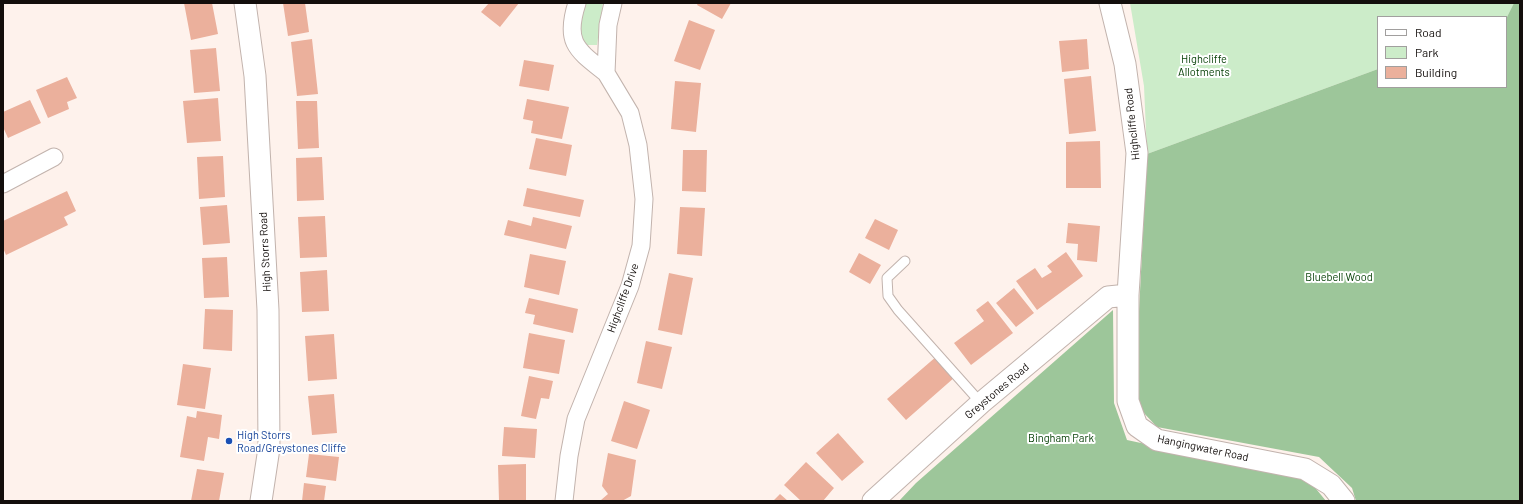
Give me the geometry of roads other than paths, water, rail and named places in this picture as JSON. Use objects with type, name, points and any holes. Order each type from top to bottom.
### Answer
[{"type":"street","name":"High Storrs Road","points":[[245,3],[255,76],[268,310],[269,448],[260,501]]},
{"type":"street","name":"Highcliffe Drive","points":[[564,501],[569,456],[576,419],[630,286],[641,246],[644,199],[638,145],[630,113],[606,73],[582,56],[574,42],[572,18],[577,3]]},
{"type":"street","points":[[606,73],[608,25],[613,3]]},
{"type":"street","name":"Highcliffe Road","points":[[1110,3],[1125,64],[1137,153],[1128,295]]},
{"type":"street","points":[[3,184],[54,157]]},
{"type":"street","name":"Greystones Road","points":[[873,501],[981,403],[1108,297],[1128,295]]},
{"type":"street","name":"Hangingwater Road","points":[[1128,295],[1128,401],[1137,426],[1157,440],[1305,469],[1331,485],[1344,501]]},
{"type":"lane","points":[[905,261],[887,278],[888,296],[898,310],[981,403]]},
{"type":"place","name":"High Storrs Road/Greystones Cliffe","points":[[229,441]]},
{"type":"park label","name":"Highcliffe Allotments","points":[[1204,65]]},
{"type":"park label","name":"Bluebell Wood","points":[[1339,277]]},
{"type":"park label","name":"Bingham Park","points":[[1061,438]]}]
